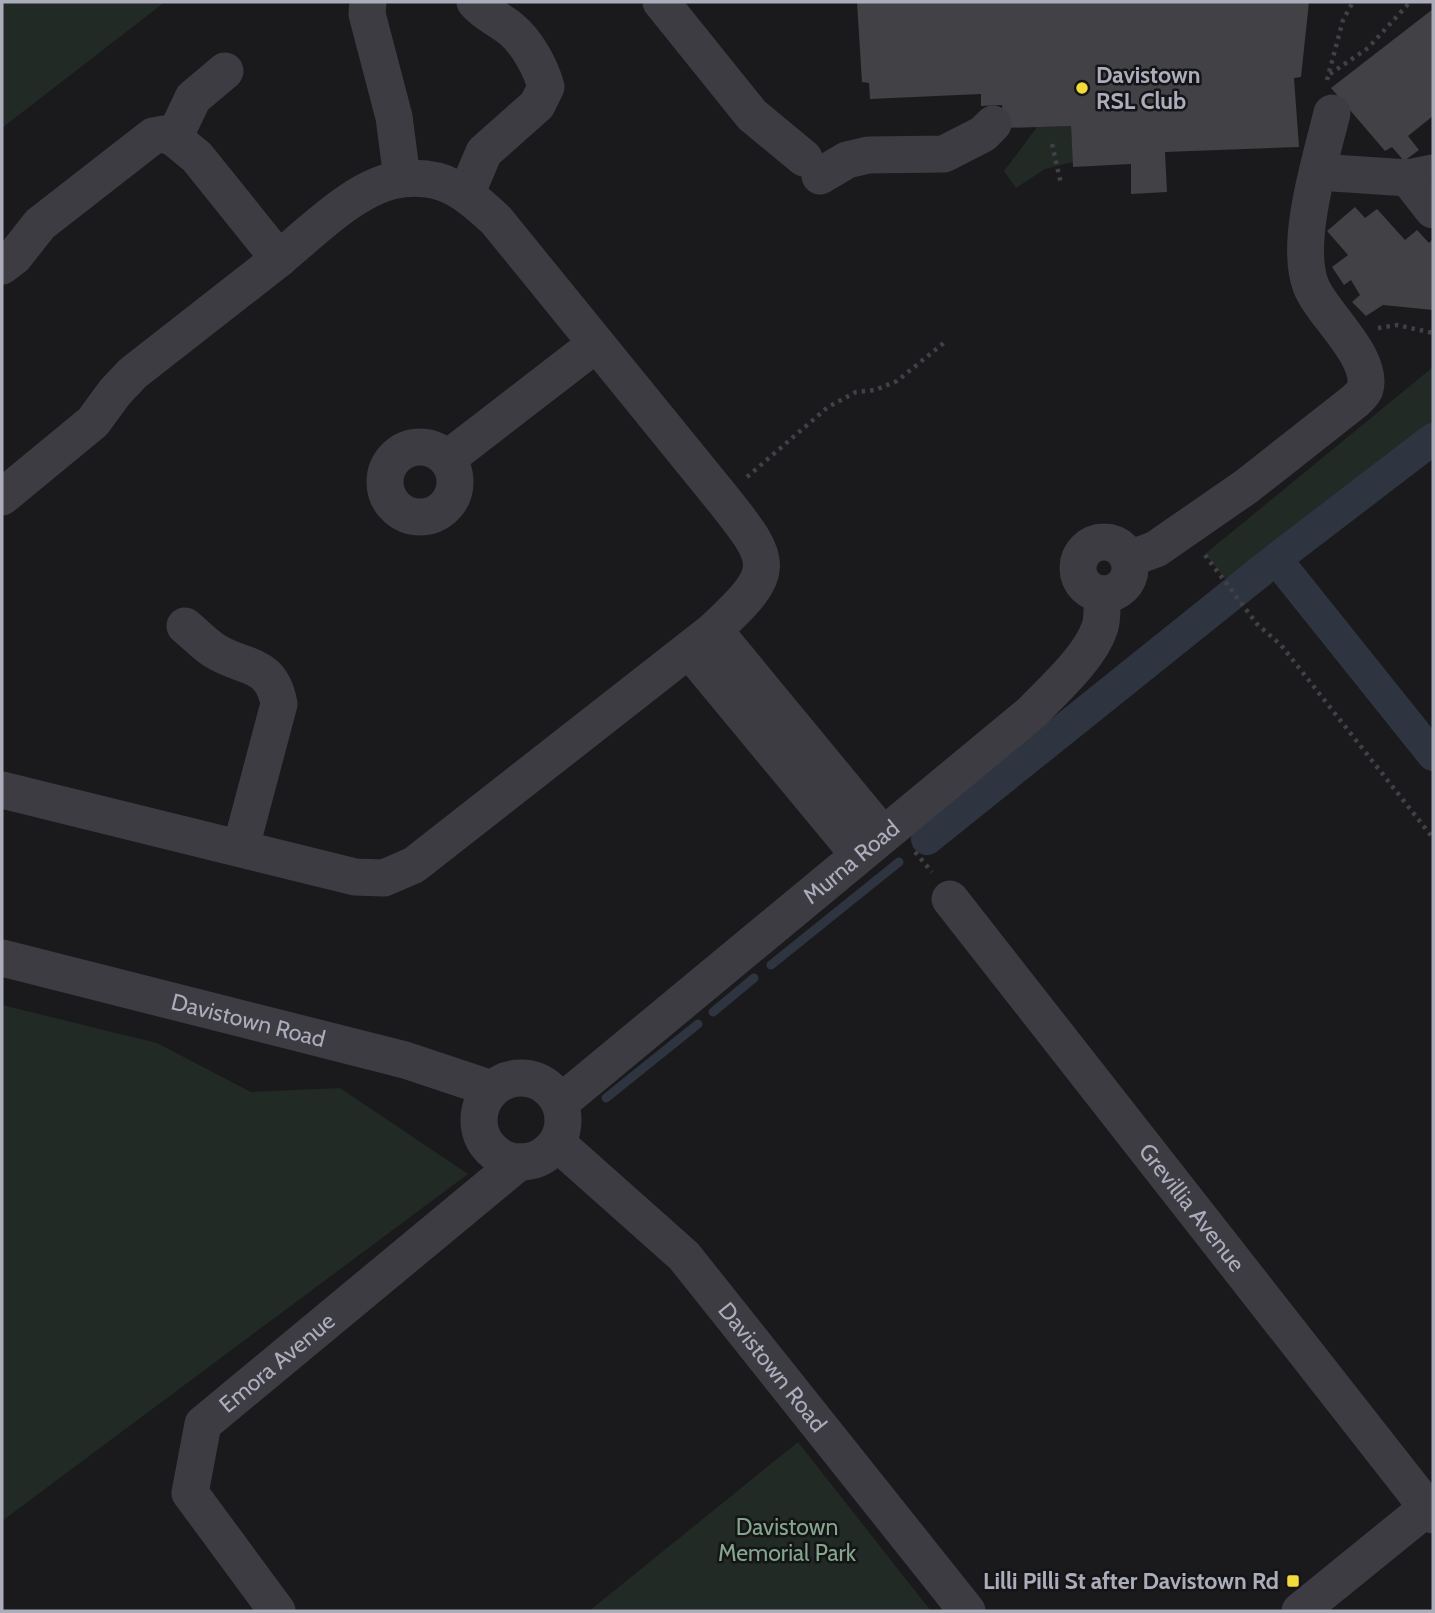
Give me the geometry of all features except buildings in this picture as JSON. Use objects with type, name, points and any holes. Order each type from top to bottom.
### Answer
[{"type":"street","points":[[368,2],[367,14],[394,117],[402,178]]},
{"type":"street","points":[[467,192],[484,152],[537,105],[546,87],[542,69],[512,29],[482,11],[475,2]]},
{"type":"street","points":[[661,2],[752,116],[812,167],[868,155],[944,154],[983,134],[993,124]]},
{"type":"street","points":[[174,138],[193,98],[225,71]]},
{"type":"street","points":[[1129,559],[1156,550],[1247,486],[1355,401],[1365,389],[1364,371],[1350,344],[1312,290],[1306,272],[1308,216],[1332,113]]},
{"type":"street","points":[[2,267],[14,257],[40,224],[153,136],[164,134],[174,138],[197,157],[279,259]]},
{"type":"street","points":[[1318,172],[1421,175],[1433,210]]},
{"type":"street","points":[[2,497],[93,422],[133,373],[337,210],[378,186],[402,178],[432,179],[467,192],[496,220],[753,537],[761,555],[761,573],[749,597],[701,640],[414,865],[384,878],[355,877],[2,790]]},
{"type":"street","points":[[447,459],[596,344]]},
{"type":"street","points":[[1079,535],[1115,544],[1129,559],[1130,572],[1125,584],[1115,592],[1102,594],[1090,590],[1079,575],[1079,535]]},
{"type":"street","name":"Murna Road","points":[[560,1102],[1031,713],[1091,645],[1100,627],[1102,594]]},
{"type":"street","points":[[185,626],[216,651],[265,673],[276,686],[279,704],[241,847]]},
{"type":"street","points":[[701,640],[879,839]]},
{"type":"street","name":"Grevillia Avenue","points":[[950,899],[1431,1508]]},
{"type":"street","name":"Davistown Road","points":[[2,958],[405,1060],[492,1089]]},
{"type":"street","points":[[516,1078],[542,1082],[560,1102],[564,1115],[557,1143],[537,1159],[519,1162],[506,1160],[494,1152],[484,1142],[479,1114],[492,1089],[516,1078]]},
{"type":"street","name":"Davistown Road","points":[[557,1143],[684,1256],[967,1611]]},
{"type":"street","name":"Emora Avenue","points":[[277,1611],[190,1493],[203,1424],[519,1162]]},
{"type":"street","points":[[1300,1611],[1431,1508]]},
{"type":"path","points":[[1332,113],[1320,99],[1343,20],[1353,2]]},
{"type":"path","points":[[1329,74],[1368,48],[1410,2]]},
{"type":"path","points":[[1052,144],[1061,184]]},
{"type":"path","points":[[1350,344],[1382,326],[1397,325],[1433,333]]},
{"type":"path","points":[[722,498],[828,407],[856,392],[875,390],[897,381],[945,342]]},
{"type":"path","points":[[1220,575],[1257,624],[1281,645],[1433,838]]},
{"type":"path","points":[[879,839],[943,886],[950,899]]},
{"type":"green space","points":[[2,2],[165,2],[2,128]]},
{"type":"green space","points":[[1071,126],[1073,162],[1045,169],[1016,188],[1004,171],[1037,127]]},
{"type":"green space","points":[[1433,367],[1433,439],[1236,592],[1205,554]]},
{"type":"green space","points":[[2,1005],[157,1043],[251,1092],[340,1088],[468,1174],[2,1521]]},
{"type":"green space","name":"Davistown Memorial Park","points":[[798,1442],[931,1611],[589,1611]]},
{"type":"waterway","points":[[927,839],[1276,559],[1433,439]]},
{"type":"waterway","points":[[1276,559],[1433,755]]},
{"type":"waterway","points":[[771,965],[899,862]]},
{"type":"waterway","points":[[713,1012],[754,978]]},
{"type":"waterway","points":[[606,1098],[698,1024]]},
{"type":"place","name":"Davistown RSL Club","points":[[1082,88]]},
{"type":"place","name":"Lilli Pilli St after Davistown Rd","points":[[1293,1581]]}]
